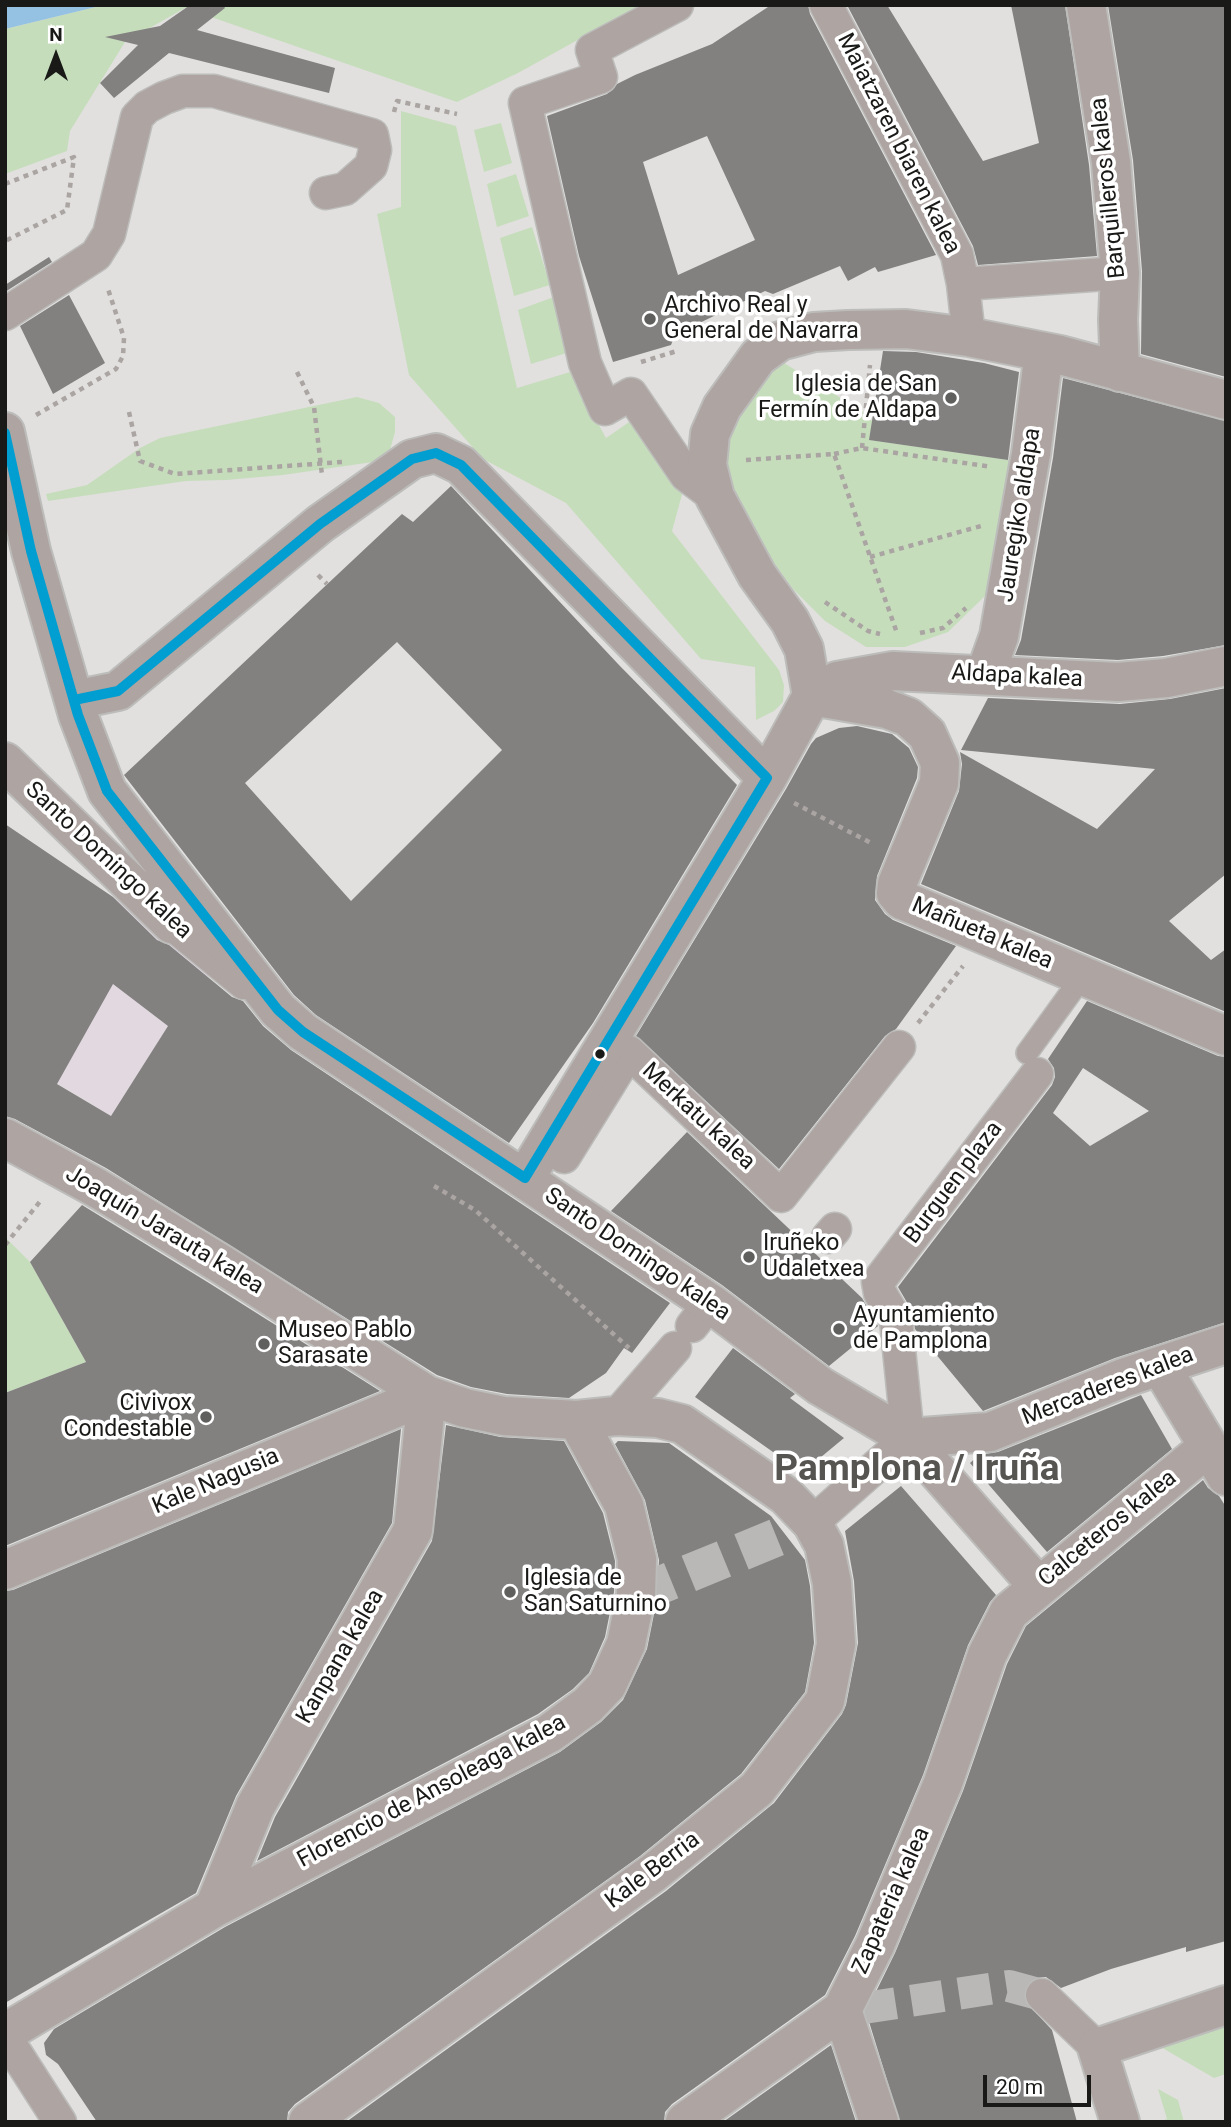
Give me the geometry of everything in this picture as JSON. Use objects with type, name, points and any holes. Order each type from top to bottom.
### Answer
[{"type":"street","points":[[677,5],[592,50],[601,77],[525,103],[582,350],[604,373],[605,409],[631,394],[686,474],[715,497]]},
{"type":"street","name":"Maiatzaren biaren kalea","points":[[826,5],[957,255],[969,337]]},
{"type":"street","name":"Barquilleros kalea","points":[[1086,5],[1111,162],[1120,273],[1120,372]]},
{"type":"street","points":[[5,314],[96,255],[109,234],[137,117],[147,107],[184,92],[214,91],[372,135],[375,150],[371,166],[345,189],[326,193]]},
{"type":"street","name":"Maiatzaren biaren kalea","points":[[963,284],[1120,273]]},
{"type":"street","points":[[525,1178],[776,788],[811,696],[804,649],[757,575],[715,497],[708,466],[710,434],[722,407],[758,357],[780,341],[814,332],[906,329],[969,337],[1060,355],[1226,400]]},
{"type":"street","name":"Jauregiko aldapa","points":[[985,674],[1002,624],[1031,454],[1044,352]]},
{"type":"street","name":"Santo Domingo kalea","points":[[15,427],[31,551],[74,701],[107,791],[278,1010]]},
{"type":"street","points":[[74,701],[118,691],[320,524],[412,459],[436,453],[461,465],[776,788]]},
{"type":"street","name":"Aldapa kalea","points":[[811,696],[837,681],[892,671],[1118,682],[1166,678],[1226,666]]},
{"type":"street","name":"Mañueta kalea","points":[[811,696],[887,709],[908,717],[927,734],[940,763],[939,783],[897,884],[896,893],[902,900],[1226,1036]]},
{"type":"street","name":"Santo Domingo kalea","points":[[5,762],[172,924],[303,1032],[525,1178],[692,1326],[820,1386],[908,1438],[1038,1586]]},
{"type":"street","name":"Merkatu kalea","points":[[546,1144],[564,1157],[629,1052],[781,1196],[899,1047]]},
{"type":"street","name":"Burguen plaza","points":[[908,1438],[896,1320],[880,1293],[878,1282],[1032,1064]]},
{"type":"street","name":"Joaquín Jarauta kalea","points":[[5,1138],[221,1264],[427,1395],[465,1408],[504,1416],[577,1420],[616,1416],[658,1418],[682,1424],[786,1496],[813,1523]]},
{"type":"street","points":[[616,1416],[692,1326]]},
{"type":"street","name":"Mercaderes kalea","points":[[908,1438],[990,1432],[1123,1378],[1226,1344]]},
{"type":"street","points":[[1161,1367],[1217,1462]]},
{"type":"street","name":"Kale Nagusia","points":[[5,1570],[427,1395]]},
{"type":"street","name":"Kanpana kalea","points":[[214,1908],[255,1807],[413,1530],[427,1395]]},
{"type":"street","name":"Florencio de Ansoleaga kalea","points":[[5,2035],[214,1908],[550,1733],[588,1705],[607,1685],[626,1644],[636,1595],[637,1559],[624,1505],[577,1420]]},
{"type":"street","points":[[813,1523],[908,1438]]},
{"type":"street","name":"Calceteros kalea","points":[[1009,1612],[1038,1586],[1217,1462]]},
{"type":"street","name":"Kale Berria","points":[[308,2122],[653,1873],[757,1789],[825,1701],[836,1644],[832,1583],[824,1545],[813,1523]]},
{"type":"street","name":"Zapateria kalea","points":[[685,2122],[853,2009],[880,1932],[943,1783],[987,1655],[1009,1612]]},
{"type":"street","points":[[1042,1995],[1097,2048],[1120,2122]]},
{"type":"street","points":[[1097,2048],[1226,2005]]},
{"type":"street","points":[[853,2009],[879,2122]]},
{"type":"street","points":[[5,2035],[60,2122]]},
{"type":"lane","points":[[1032,1064],[1082,977]]},
{"type":"path","points":[[393,121],[397,100],[457,114]]},
{"type":"path","points":[[5,184],[74,157],[67,211],[5,241]]},
{"type":"path","points":[[15,427],[116,369],[123,356],[124,338],[96,255]]},
{"type":"path","points":[[862,448],[874,330]]},
{"type":"path","points":[[604,373],[677,351]]},
{"type":"path","points":[[297,372],[314,407],[323,486]]},
{"type":"path","points":[[129,412],[140,461],[175,474],[347,462]]},
{"type":"path","points":[[740,460],[834,454],[862,448],[993,468]]},
{"type":"path","points":[[824,602],[868,631],[898,637],[834,454]]},
{"type":"path","points":[[870,557],[985,525]]},
{"type":"path","points":[[909,635],[943,628],[972,602]]},
{"type":"path","points":[[776,788],[906,861]]},
{"type":"path","points":[[899,1047],[987,936]]},
{"type":"path","points":[[5,1245],[64,1171]]},
{"type":"path","points":[[434,1186],[475,1210],[617,1337]]},
{"type":"shaded area","points":[[5,824],[148,921],[213,971],[168,1026],[113,1117],[5,1052]]},
{"type":"green space","points":[[104,5],[641,5],[518,73],[457,102],[185,8],[125,42],[70,131],[67,151],[5,174],[5,29]]},
{"type":"green space","points":[[401,111],[456,126],[517,388],[570,372],[606,438],[635,418],[683,491],[672,531],[779,670],[784,685],[783,702],[774,711],[756,720],[755,667],[701,659],[566,503],[483,459],[409,375],[377,214],[401,207]]},
{"type":"green space","points":[[501,123],[512,163],[484,172],[474,130]]},
{"type":"green space","points":[[516,174],[529,216],[497,227],[487,184]]},
{"type":"green space","points":[[532,227],[550,285],[514,296],[500,238]]},
{"type":"green space","points":[[554,297],[570,352],[531,364],[518,310]]},
{"type":"green space","points":[[776,358],[865,413],[872,421],[870,440],[1016,461],[999,560],[986,595],[948,632],[905,647],[866,647],[825,621],[793,589],[753,534],[731,497],[724,468],[727,435]]},
{"type":"green space","points":[[357,397],[379,403],[395,417],[395,432],[390,450],[380,461],[283,475],[186,481],[48,501],[46,494],[87,485],[140,448],[160,438]]},
{"type":"green space","points":[[5,1237],[30,1262],[86,1362],[5,1393]]},
{"type":"green space","points":[[1226,2025],[1226,2074],[1214,2078],[1159,2046]]},
{"type":"green space","points":[[1158,2089],[1178,2100],[1184,2122],[1158,2122],[1167,2119]]},
{"type":"water","points":[[5,5],[104,5],[5,29]]},
{"type":"building","points":[[190,5],[223,5],[225,8],[197,30],[335,68],[329,93],[169,53],[114,98],[100,83],[138,45],[105,37],[160,26]]},
{"type":"building","points":[[771,5],[808,5],[810,14],[936,255],[878,272],[875,267],[848,281],[840,266],[773,294],[765,291],[675,335],[671,345],[613,362],[579,256],[547,116],[607,94],[617,84],[635,75],[712,44]],"holes":[[[707,136],[755,240],[678,275],[643,162]]]},
{"type":"building","points":[[847,5],[887,5],[983,161],[1039,143],[1011,5],[1065,5],[1089,165],[1097,256],[978,265],[973,246]]},
{"type":"building","points":[[1108,5],[1226,5],[1226,377],[1141,354],[1142,271],[1133,160]]},
{"type":"building","points":[[49,257],[52,262],[5,292],[5,285]]},
{"type":"building","points":[[69,295],[105,363],[53,394],[20,326]]},
{"type":"building","name":"Iglesia de San Fermín de Aldapa","points":[[883,351],[916,352],[984,363],[1019,372],[1008,460],[869,440]]},
{"type":"building","points":[[1063,378],[1226,421],[1226,645],[1163,656],[1118,660],[1015,655],[1021,640],[1053,458]]},
{"type":"building","points":[[451,486],[619,665],[737,785],[593,1023],[509,1143],[316,1015],[294,995],[124,775],[402,514],[413,522]],"holes":[[[397,642],[502,750],[351,901],[245,783]]]},
{"type":"building","points":[[1226,688],[1226,874],[1169,921],[1211,960],[1226,949],[1226,1012],[921,884],[959,791],[962,764],[960,752],[1097,829],[1155,769],[961,750],[988,698],[1120,704],[1170,699]]},
{"type":"building","points":[[857,726],[892,734],[909,748],[918,767],[917,778],[877,876],[875,900],[893,920],[956,946],[896,1029],[885,1036],[779,1169],[636,1036],[811,744],[816,738],[839,728]]},
{"type":"building","points":[[5,824],[113,897],[157,940],[169,945],[232,997],[243,1001],[263,1026],[291,1050],[670,1303],[632,1353],[624,1348],[606,1373],[569,1398],[507,1394],[471,1387],[437,1375],[106,1168],[5,1116]],"holes":[[[113,984],[168,1026],[111,1116],[57,1084]]]},
{"type":"building","points":[[1087,1001],[1226,1057],[1226,1322],[1115,1358],[983,1411],[915,1329],[912,1311],[898,1287],[1052,1085],[1054,1068],[1048,1059]],"holes":[[[1083,1068],[1149,1111],[1090,1146],[1053,1113]]]},
{"type":"building","name":"Iruñeko Udaletxea","points":[[687,1132],[862,1298],[878,1326],[829,1366],[722,1285],[611,1211]]},
{"type":"building","points":[[82,1205],[380,1391],[5,1546],[5,1393],[86,1362],[30,1262]]},
{"type":"building","points":[[733,1348],[795,1394],[790,1398],[844,1438],[809,1467],[790,1464],[695,1397]]},
{"type":"building","points":[[1141,1395],[1172,1449],[1047,1552],[970,1463],[979,1455],[998,1452]]},
{"type":"building","name":"Iglesia de San Saturnino","points":[[446,1425],[500,1437],[564,1441],[603,1513],[615,1561],[614,1592],[605,1637],[589,1673],[573,1689],[538,1714],[257,1861],[275,1817],[432,1541]]},
{"type":"building","points":[[401,1429],[392,1523],[236,1796],[196,1893],[5,2003],[5,1591],[13,1590]]},
{"type":"building","points":[[618,1441],[669,1443],[771,1516],[805,1560],[810,1586],[814,1643],[805,1692],[741,1774],[640,1856],[295,2104],[288,2112],[287,2122],[97,2122],[58,2064],[46,2055],[44,2043],[54,2029],[225,1927],[560,1752],[601,1722],[623,1700],[647,1649],[657,1599],[659,1560],[645,1500],[615,1444]]},
{"type":"building","points":[[1203,1480],[1226,1507],[1226,1941],[1186,1952],[1186,1947],[1111,1969],[1061,1988],[1046,1977],[1036,1978],[1028,1983],[1024,1991],[1025,2001],[1052,2030],[1077,2122],[900,2122],[866,2012],[895,1953],[963,1791],[1007,1664],[1026,1626]]},
{"type":"building","points":[[901,1486],[996,1595],[968,1645],[923,1775],[855,1936],[825,1995],[672,2104],[665,2112],[664,2122],[346,2122],[666,1891],[774,1803],[842,1714],[846,1705],[858,1643],[854,1581],[845,1531]]},
{"type":"building","points":[[831,2045],[856,2122],[723,2122]]},
{"type":"tunnel","points":[[636,1595],[812,1523]]},
{"type":"tunnel","points":[[864,2008],[1009,1986],[1042,1995]]},
{"type":"transit line","points":[[5,433],[31,551],[78,715],[107,791],[278,1010],[303,1032],[525,1178]]},
{"type":"transit line","points":[[74,700],[118,691],[320,524],[412,459],[436,453],[461,465],[767,778],[525,1178]]},
{"type":"place","name":"Archivo Real y General de Navarra","points":[[650,319]]},
{"type":"place","name":"Iglesia de San Fermín de Aldapa","points":[[951,398]]},
{"type":"place","name":"Iruñeko Udaletxea","points":[[749,1257]]},
{"type":"place","name":"Ayuntamiento de Pamplona","points":[[839,1329]]},
{"type":"place","name":"Museo Pablo Sarasate","points":[[264,1344]]},
{"type":"place","name":"Civivox Condestable","points":[[206,1417]]},
{"type":"place","name":"Iglesia de San Saturnino","points":[[510,1592]]},
{"type":"district","name":"Pamplona / Iruña","points":[[917,1471]]}]
